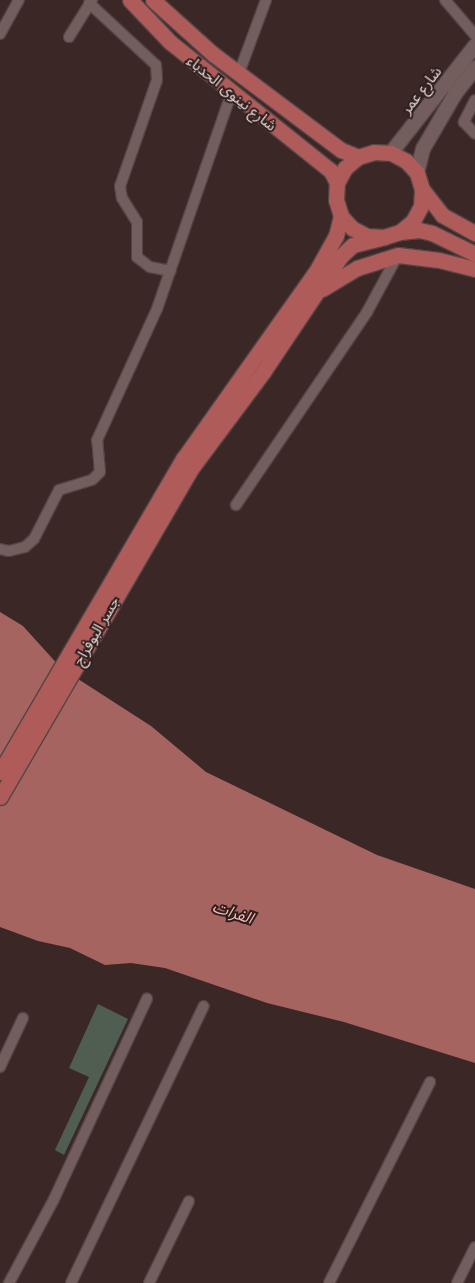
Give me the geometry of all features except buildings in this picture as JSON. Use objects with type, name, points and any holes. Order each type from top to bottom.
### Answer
[{"type":"main road","name":"شارع نينوى الحدباء","points":[[130,0],[170,42],[231,94],[331,171],[337,183]]},
{"type":"main road","name":"شارع نينوى الحدباء","points":[[153,0],[239,74],[341,150],[358,157]]},
{"type":"main road","name":"شارع عمر","points":[[391,153],[475,46]]},
{"type":"main road","name":"شارع عمر","points":[[417,173],[423,149],[455,94],[475,68]]},
{"type":"main road","points":[[384,238],[367,236],[352,228],[341,216],[336,200],[337,183],[345,168],[358,157],[374,152],[391,153],[406,160],[417,173],[422,189],[442,215],[475,233]]},
{"type":"main road","points":[[400,232],[413,221],[421,206],[422,189]]},
{"type":"main road","points":[[188,463],[318,268],[336,236],[341,216]]},
{"type":"main road","points":[[188,463],[263,372],[311,297],[341,256],[353,245],[384,238],[400,232],[419,230],[432,233],[475,254]]},
{"type":"main road","points":[[311,297],[336,278],[386,257],[398,255],[439,260],[475,269]]},
{"type":"main road","name":"جسر البوفراج","points":[[0,772],[188,463]]},
{"type":"main road","name":"جسر البوفراج","points":[[0,797],[188,463]]},
{"type":"street","points":[[0,34],[19,0]]},
{"type":"street","points":[[239,74],[266,0]]},
{"type":"street","points":[[444,0],[475,35]]},
{"type":"street","points":[[69,37],[90,2],[156,65],[157,80],[120,186],[122,198],[138,222],[137,257],[150,267],[171,271]]},
{"type":"street","points":[[0,549],[9,551],[25,547],[34,538],[60,490],[92,480],[100,472],[97,440],[171,271],[231,94]]},
{"type":"street","points":[[475,100],[464,122],[475,134]]},
{"type":"street","points":[[236,505],[367,312],[398,255]]},
{"type":"street","points":[[9,1283],[54,1199],[147,999]]},
{"type":"street","points":[[71,1283],[204,1006]]},
{"type":"street","points":[[0,1067],[23,1018]]},
{"type":"street","points":[[329,1283],[430,1082]]},
{"type":"street","points":[[149,1283],[189,1201]]},
{"type":"street","points":[[457,1283],[475,1247]]},
{"type":"water","name":"الفرات","points":[[0,612],[23,626],[61,668],[151,726],[206,772],[377,855],[475,889],[475,1063],[344,1022],[267,1003],[165,968],[131,963],[105,965],[70,948],[38,941],[0,927]]}]
